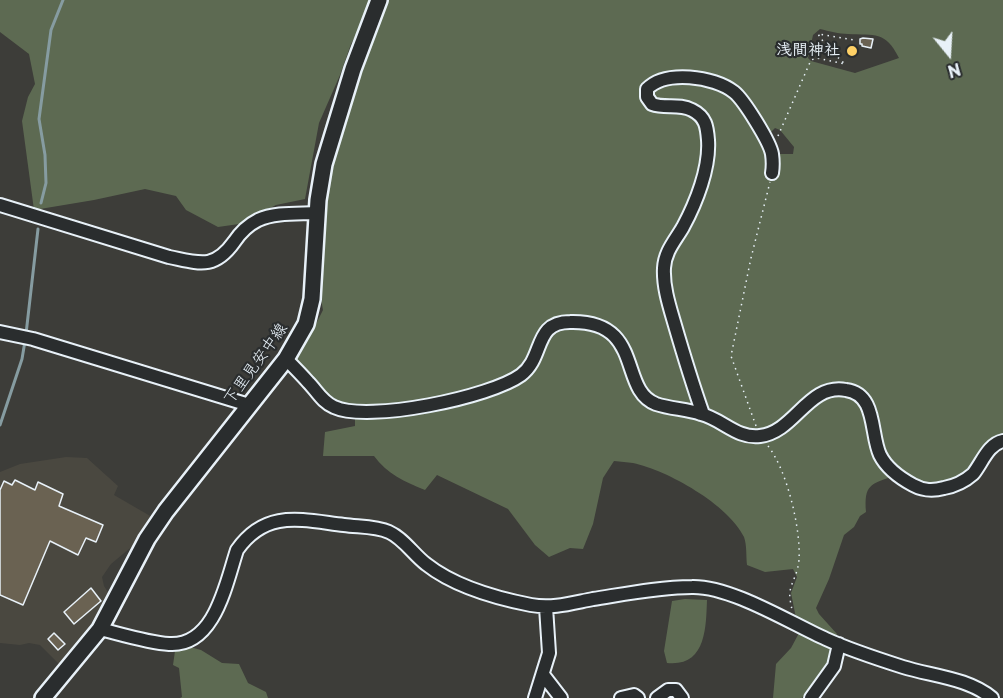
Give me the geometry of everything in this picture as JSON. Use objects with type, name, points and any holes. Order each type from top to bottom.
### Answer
[{"type":"main road","name":"下里見安中線","points":[[43,698],[100,629],[147,539],[166,511],[286,358],[306,324],[312,299],[317,213],[324,165],[353,69],[379,0]]},
{"type":"street","points":[[703,414],[680,342],[664,277],[665,257],[682,227],[706,171],[709,160],[708,126],[693,110],[681,106],[652,104],[647,97],[647,89],[662,79],[688,77],[722,85],[732,90],[745,105],[771,149],[772,173]]},
{"type":"street","points":[[0,205],[169,257],[196,263],[220,259],[242,231],[256,220],[272,215],[317,213]]},
{"type":"street","points":[[286,358],[322,400],[338,409],[354,412],[402,410],[472,396],[521,375],[530,365],[548,329],[556,323],[572,322],[593,325],[615,336],[625,350],[637,384],[645,396],[654,403],[703,414],[749,436],[770,434],[789,423],[804,406],[825,392],[844,389],[851,391],[859,395],[871,413],[878,448],[885,464],[919,488],[933,490],[962,482],[972,474],[989,450],[999,441],[1003,441]]},
{"type":"street","points":[[0,332],[33,339],[249,405]]},
{"type":"street","points":[[100,629],[168,644],[189,641],[211,621],[237,550],[244,540],[253,532],[273,522],[293,519],[390,532],[428,566],[472,589],[532,605],[546,607],[693,587],[722,591],[839,644],[992,698]]},
{"type":"street","points":[[535,698],[544,676],[549,652],[546,607]]},
{"type":"street","points":[[811,698],[834,666],[839,644]]},
{"type":"street","points":[[544,676],[561,698]]},
{"type":"street","points":[[657,698],[668,690],[676,690],[682,698]]},
{"type":"street","points":[[621,698],[634,695],[638,698]]},
{"type":"path","points":[[778,136],[811,60],[817,57],[845,64],[827,47],[818,34],[854,40]]},
{"type":"path","points":[[772,173],[731,356],[760,436],[778,458],[796,515],[799,557],[796,577],[790,593],[794,622]]},
{"type":"shaded area","points":[[66,457],[87,458],[118,486],[114,495],[152,517],[135,544],[111,564],[102,577],[104,586],[111,597],[95,626],[62,667],[40,645],[0,643],[0,472],[20,464]]},
{"type":"green space","points":[[0,0],[374,0],[351,44],[319,123],[305,199],[276,205],[239,224],[218,227],[186,210],[176,196],[145,189],[34,210],[22,121],[28,97],[35,84],[29,54],[0,32]]},
{"type":"green space","points":[[385,0],[1003,0],[1003,439],[960,478],[932,486],[921,484],[900,471],[883,452],[876,411],[843,386],[777,427],[749,432],[656,398],[639,380],[623,339],[556,319],[519,371],[494,384],[434,400],[370,408],[337,405],[298,365],[296,359],[297,351],[308,340],[323,310],[320,294],[324,200],[331,166],[360,70]],"holes":[[[820,29],[841,34],[878,36],[889,43],[899,58],[855,73],[811,61],[808,58],[813,35]],[[775,128],[780,130],[794,147],[793,154],[777,154],[763,140]]]},
{"type":"green space","points":[[558,327],[592,327],[612,338],[645,399],[704,418],[749,440],[806,411],[833,393],[857,397],[894,476],[870,487],[866,496],[866,512],[844,535],[816,608],[837,634],[831,660],[802,698],[773,698],[776,664],[791,648],[799,633],[791,593],[797,577],[793,569],[765,572],[747,565],[745,540],[736,525],[711,501],[679,481],[647,467],[614,461],[603,478],[593,524],[583,549],[570,548],[549,557],[535,545],[508,509],[437,475],[425,490],[391,473],[374,456],[323,456],[325,432],[355,426],[355,416],[524,379],[545,339]]},
{"type":"green space","points":[[707,600],[706,622],[701,644],[690,659],[680,663],[667,663],[664,651],[672,601]]},
{"type":"green space","points":[[190,647],[201,650],[222,663],[239,664],[248,683],[266,692],[268,698],[180,698],[182,697],[179,668],[173,665],[175,651]]},
{"type":"building","points":[[860,39],[873,39],[871,48],[860,44]]},
{"type":"building","points":[[15,480],[35,490],[38,482],[63,494],[59,506],[103,525],[96,542],[86,538],[78,555],[50,541],[23,605],[0,595],[0,490],[4,481],[12,485]]},
{"type":"building","points":[[91,588],[101,601],[74,624],[64,612]]},
{"type":"building","points":[[54,633],[65,644],[58,650],[48,639]]},
{"type":"waterway","points":[[41,203],[46,183],[45,155],[39,119],[51,30],[63,0]]},
{"type":"waterway","points":[[26,334],[38,229]]},
{"type":"waterway","points":[[0,425],[22,359],[25,341]]},
{"type":"place","name":"浅間神社","points":[[852,51]]}]
